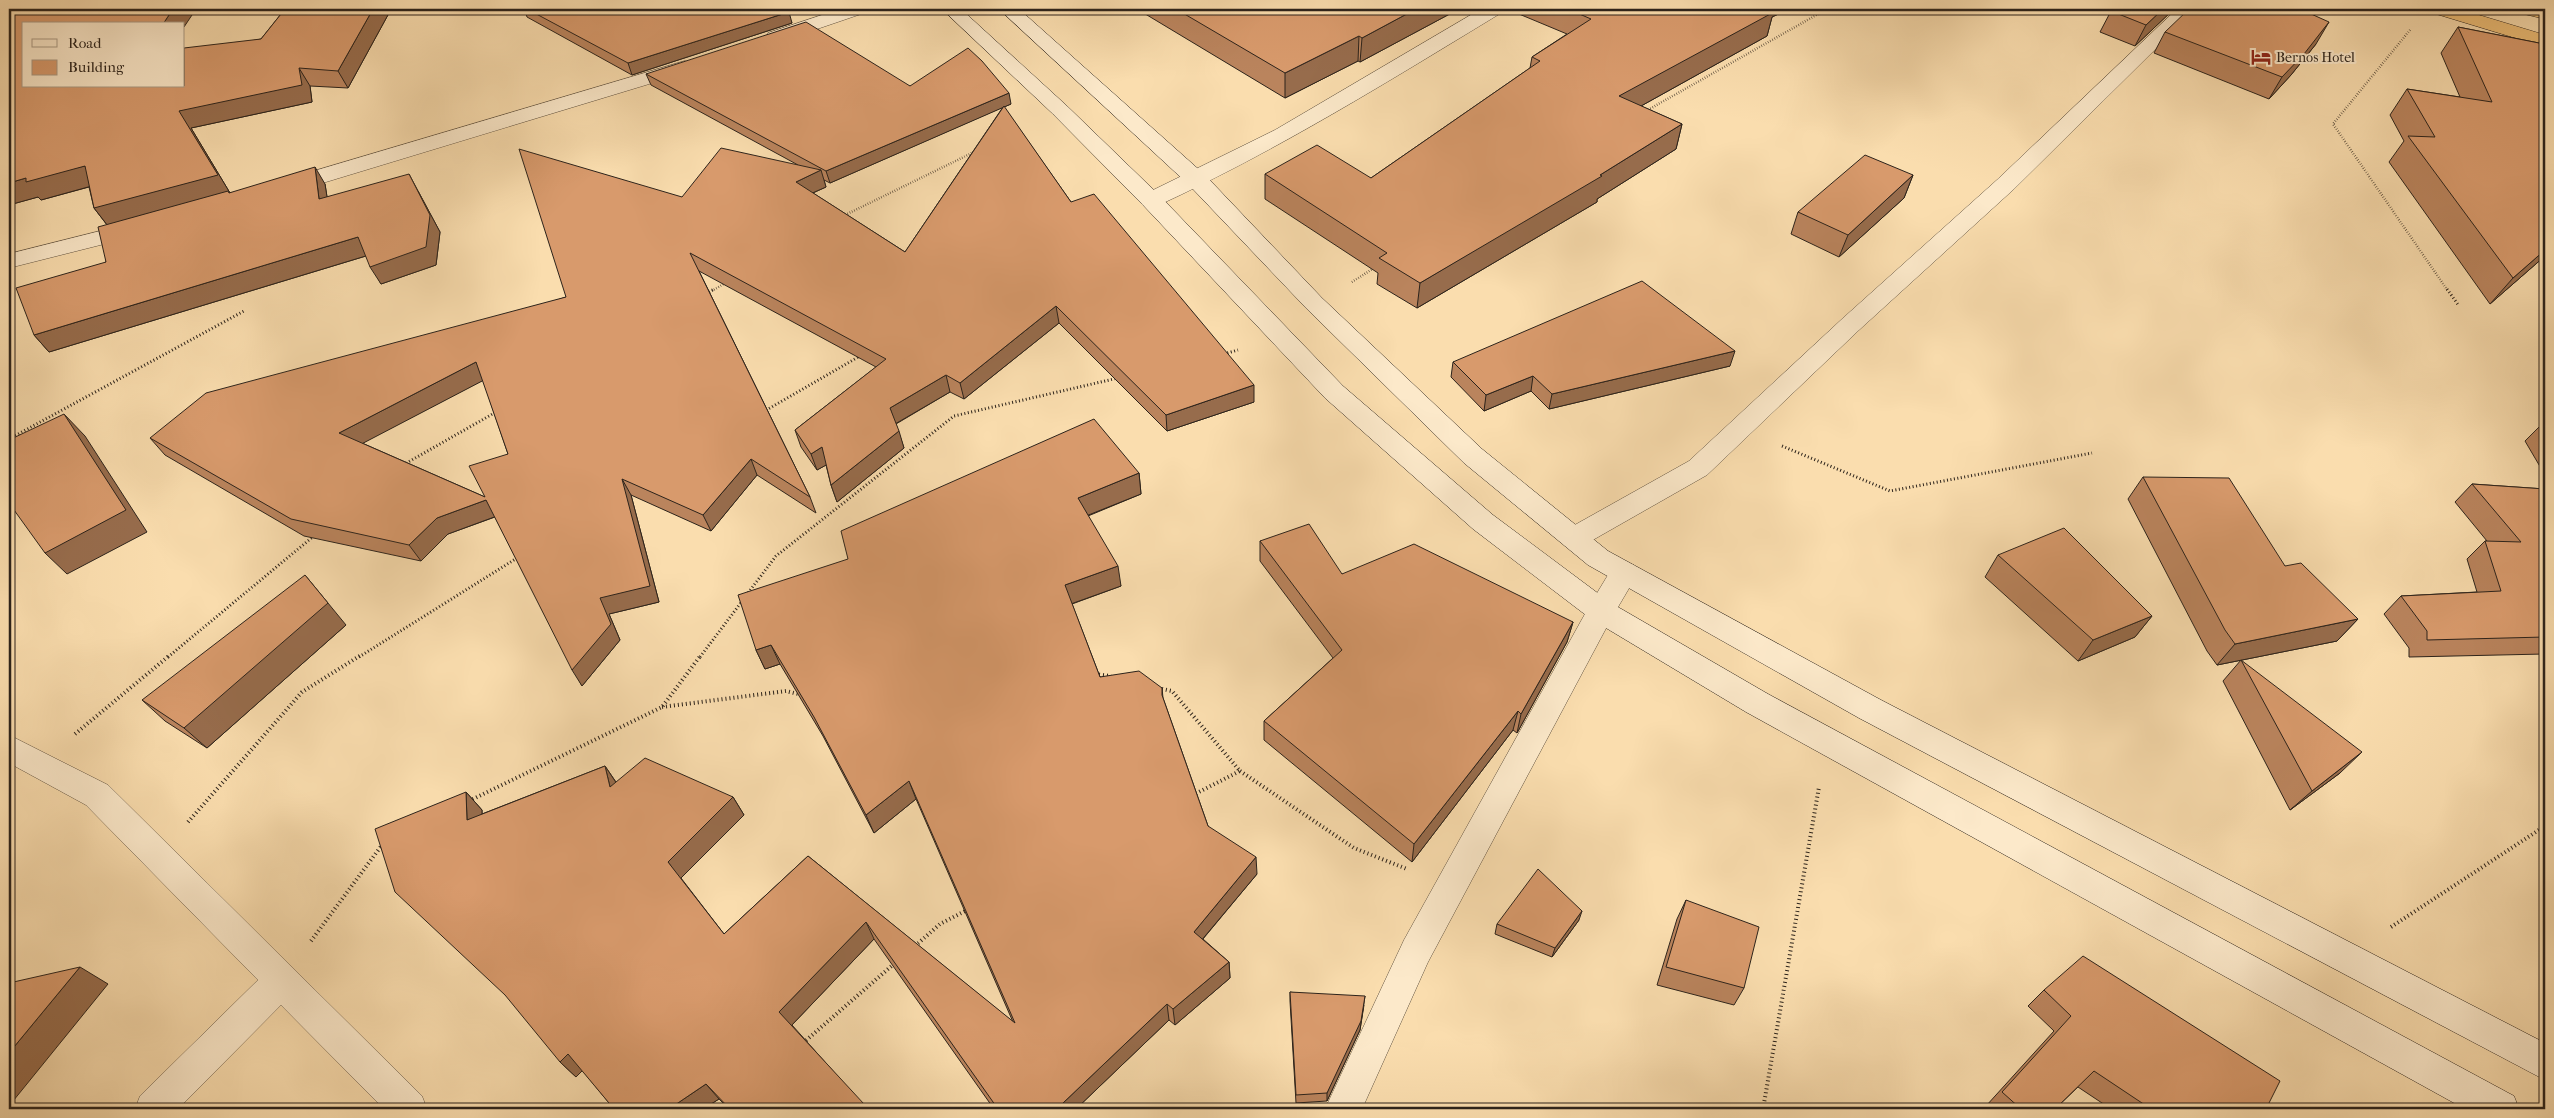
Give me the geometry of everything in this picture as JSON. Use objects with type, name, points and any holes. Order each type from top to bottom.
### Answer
[{"type":"highway","points":[[2440,9],[2545,41]]},
{"type":"highway","points":[[2527,9],[2545,14]]},
{"type":"street","points":[[755,44],[857,9]]},
{"type":"street","points":[[951,9],[1060,110],[1151,200],[1334,392],[1483,522],[1601,611],[1757,703],[2501,1109]]},
{"type":"street","points":[[1008,9],[1197,180],[1314,303],[1473,456],[1598,558],[1870,710],[2545,1062]]},
{"type":"street","points":[[1151,200],[1197,180],[1321,114],[1494,9]]},
{"type":"street","points":[[1574,538],[1698,468],[2006,184],[2187,9]]},
{"type":"street","points":[[265,193],[699,63]]},
{"type":"street","points":[[9,261],[156,224]]},
{"type":"street","points":[[1343,1109],[1416,951],[1601,611],[1624,573]]},
{"type":"street","points":[[9,748],[97,794],[410,1109]]},
{"type":"street","points":[[153,1109],[282,980]]},
{"type":"path","points":[[1638,116],[1827,9]]},
{"type":"path","points":[[2415,24],[2333,124],[2460,306]]},
{"type":"path","points":[[839,219],[980,149]]},
{"type":"path","points":[[1314,303],[1382,264]]},
{"type":"path","points":[[702,296],[727,282]]},
{"type":"path","points":[[9,440],[244,311]]},
{"type":"path","points":[[1217,355],[1284,340]]},
{"type":"path","points":[[758,415],[868,351]]},
{"type":"path","points":[[662,708],[776,556],[954,416],[1120,378]]},
{"type":"path","points":[[402,465],[505,407]]},
{"type":"path","points":[[1740,428],[1890,491],[2092,453]]},
{"type":"path","points":[[39,764],[318,533]]},
{"type":"path","points":[[158,856],[302,692],[525,553]]},
{"type":"path","points":[[1089,675],[1099,673],[1117,678]]},
{"type":"path","points":[[1153,687],[1172,692],[1240,771],[1354,848],[1452,887]]},
{"type":"path","points":[[465,803],[662,708],[786,691],[804,696]]},
{"type":"path","points":[[1763,1109],[1827,741]]},
{"type":"path","points":[[1187,798],[1240,771]]},
{"type":"path","points":[[2344,957],[2545,826]]},
{"type":"path","points":[[282,980],[384,842]]},
{"type":"path","points":[[911,950],[940,924],[975,906]]},
{"type":"path","points":[[801,1045],[896,962]]},
{"type":"building","points":[[9,9],[173,9],[164,22],[22,22],[22,88],[185,88],[185,48],[261,39],[285,9],[373,9],[338,71],[299,68],[302,85],[179,111],[218,175],[94,208],[85,166],[26,182],[26,178],[9,183]]},
{"type":"building","points":[[527,9],[784,9],[789,12],[628,63]]},
{"type":"building","points":[[1176,9],[1416,9],[1362,38],[1359,36],[1285,73]]},
{"type":"building","points":[[1568,9],[1766,9],[1774,12],[1619,96],[1682,124],[1600,175],[1602,176],[1420,283],[1379,258],[1387,253],[1265,174],[1317,145],[1371,178],[1540,61],[1532,57],[1591,19]]},
{"type":"building","points":[[2113,9],[2163,9],[2146,25],[2111,11]]},
{"type":"building","points":[[2189,9],[2300,9],[2329,22],[2304,54],[2282,77],[2165,32]]},
{"type":"building","points":[[806,22],[910,86],[968,48],[982,61],[1009,93],[826,171],[646,74]]},
{"type":"building","points":[[2458,27],[2539,43],[2545,54],[2545,250],[2513,278],[2408,136],[2435,137],[2407,89],[2492,102]]},
{"type":"building","points":[[1004,106],[1071,202],[1094,194],[1254,385],[1166,415],[1056,306],[960,383],[946,375],[890,408],[899,431],[831,485],[822,447],[811,454],[795,430],[886,359],[690,253],[810,497],[751,459],[703,515],[622,479],[650,586],[600,598],[611,624],[572,670],[486,500],[437,518],[409,545],[291,519],[150,438],[206,393],[566,297],[519,149],[682,197],[721,148],[821,170],[796,182],[905,252]],"holes":[[[476,362],[508,454],[469,466],[485,497],[339,433]]]},
{"type":"building","points":[[1865,155],[1913,175],[1848,235],[1798,212]]},
{"type":"building","points":[[315,167],[319,199],[409,174],[430,215],[426,247],[370,267],[358,237],[34,335],[16,288],[106,262],[98,227],[228,191],[229,193]]},
{"type":"building","points":[[1642,281],[1735,351],[1552,394],[1533,376],[1486,395],[1453,362]]},
{"type":"building","points":[[64,414],[126,510],[45,553],[9,503],[9,440]]},
{"type":"building","points":[[1094,419],[1139,473],[1078,498],[1118,566],[1065,585],[1100,677],[1139,671],[1162,688],[1162,695],[1208,826],[1256,857],[1194,932],[1229,962],[1173,1009],[1167,1004],[1063,1103],[1071,1109],[998,1109],[866,922],[779,1012],[864,1104],[859,1109],[730,1109],[706,1084],[669,1109],[614,1109],[568,1054],[560,1062],[505,995],[395,892],[375,829],[466,792],[467,820],[605,766],[610,787],[645,758],[733,797],[668,862],[724,934],[808,856],[1015,1023],[909,781],[866,815],[814,717],[771,645],[756,650],[738,595],[848,559],[841,531]]},
{"type":"building","points":[[2143,477],[2229,478],[2285,566],[2301,563],[2358,619],[2235,644],[2225,630]]},
{"type":"building","points":[[2472,484],[2545,489],[2545,637],[2427,640],[2427,631],[2401,596],[2501,591],[2485,541],[2521,542]]},
{"type":"building","points":[[1309,524],[1342,574],[1414,544],[1573,622],[1521,714],[1518,711],[1414,844],[1264,721],[1342,650],[1260,541]]},
{"type":"building","points":[[2064,528],[2152,616],[2093,640],[1998,555]]},
{"type":"building","points":[[305,575],[328,603],[184,728],[142,700]]},
{"type":"building","points":[[2241,660],[2362,752],[2312,791]]},
{"type":"building","points":[[1538,869],[1582,911],[1555,948],[1497,924]]},
{"type":"building","points":[[1686,900],[1759,927],[1744,988],[1666,967]]},
{"type":"building","points":[[2083,956],[2280,1081],[2266,1109],[2151,1109],[2094,1071],[2055,1109],[2021,1109],[2002,1092],[2071,1016],[2044,990]]},
{"type":"building","points":[[80,967],[9,1053],[9,983]]},
{"type":"building","points":[[1290,992],[1365,996],[1361,1021],[1327,1093],[1296,1095]]},
{"type":"place","name":"Bernos Hotel","points":[[2261,57]]}]
